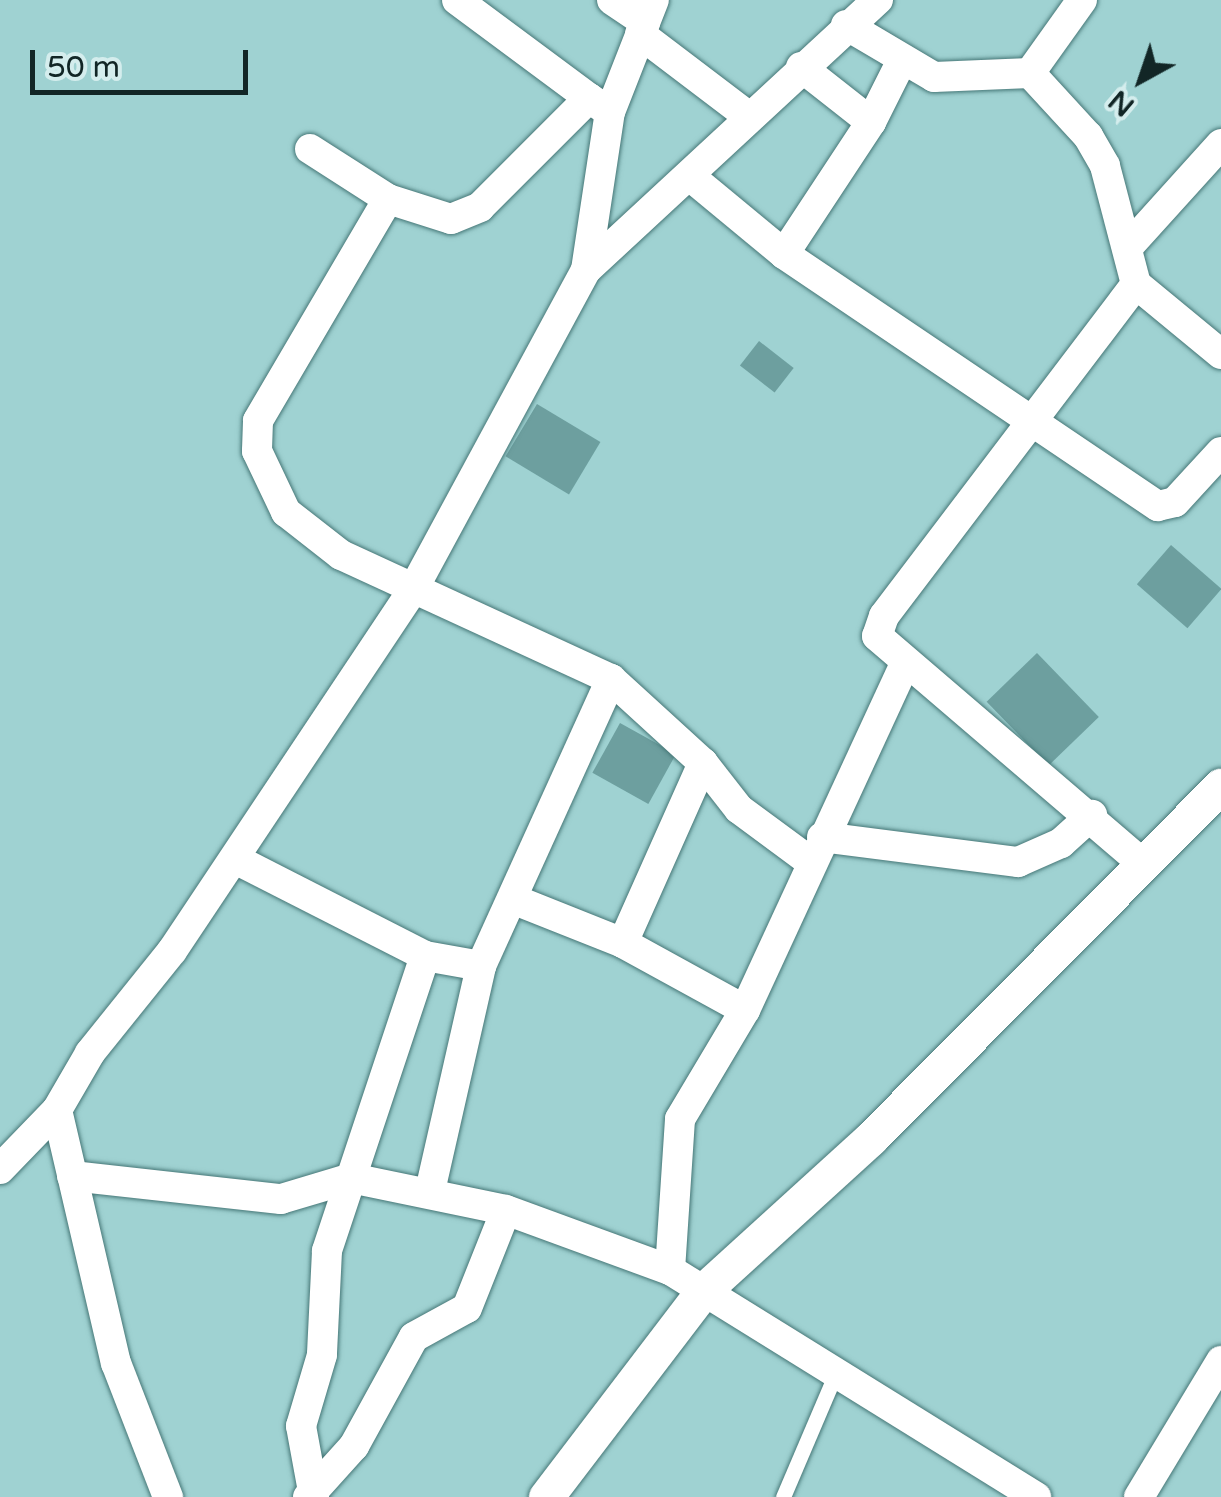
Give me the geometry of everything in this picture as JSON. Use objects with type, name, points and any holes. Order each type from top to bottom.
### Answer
[{"type":"street","points":[[456,0],[600,105]]},
{"type":"street","points":[[612,0],[646,19],[748,116]]},
{"type":"street","points":[[0,1169],[57,1110],[147,979],[172,951],[414,588],[586,270],[691,177],[748,116],[878,0]]},
{"type":"street","points":[[1030,73],[1082,0]]},
{"type":"street","points":[[310,149],[388,199],[440,218],[465,217],[600,105],[646,19]]},
{"type":"street","points":[[846,26],[901,62],[934,77],[1030,73],[1088,136],[1128,248],[1136,284],[1221,354]]},
{"type":"street","points":[[784,254],[872,122],[901,62]]},
{"type":"street","points":[[801,67],[872,122]]},
{"type":"street","points":[[586,270],[600,105]]},
{"type":"street","points":[[1128,248],[1221,144]]},
{"type":"street","points":[[691,177],[784,254],[1033,418],[1158,506],[1175,502],[1221,452]]},
{"type":"street","points":[[388,199],[265,404],[255,436],[264,471],[298,526],[414,588],[611,679],[703,763],[739,809],[816,849],[1018,862],[1061,843],[1092,815]]},
{"type":"street","points":[[1136,284],[878,628],[905,664],[1092,815],[1145,866]]},
{"type":"street","points":[[670,1270],[680,1118],[745,1010],[816,849],[905,664]]},
{"type":"street","points":[[430,1191],[481,966],[516,900],[611,679]]},
{"type":"street","points":[[623,943],[703,763]]},
{"type":"street","points":[[546,1497],[703,1291],[870,1140],[1221,786]]},
{"type":"street","points":[[235,858],[425,956],[481,966]]},
{"type":"street","points":[[516,900],[623,943],[745,1010]]},
{"type":"street","points":[[312,1496],[301,1426],[322,1355],[327,1251],[425,956]]},
{"type":"street","points":[[57,1110],[116,1363],[168,1497]]},
{"type":"street","points":[[72,1176],[281,1199],[314,1194],[352,1178],[430,1191],[506,1210],[670,1270],[1036,1497]]},
{"type":"street","points":[[312,1496],[354,1446],[414,1337],[466,1308],[506,1210]]},
{"type":"street","points":[[1139,1497],[1221,1361]]},
{"type":"lane","points":[[783,1497],[836,1373]]},
{"type":"building","points":[[759,341],[794,368],[775,393],[740,365]]},
{"type":"building","points":[[537,404],[600,442],[569,494],[506,456]]},
{"type":"building","points":[[1171,545],[1221,588],[1187,628],[1137,584]]},
{"type":"building","points":[[1037,653],[1099,717],[1048,766],[987,702]]},
{"type":"building","points":[[620,723],[676,754],[648,804],[592,773]]}]
